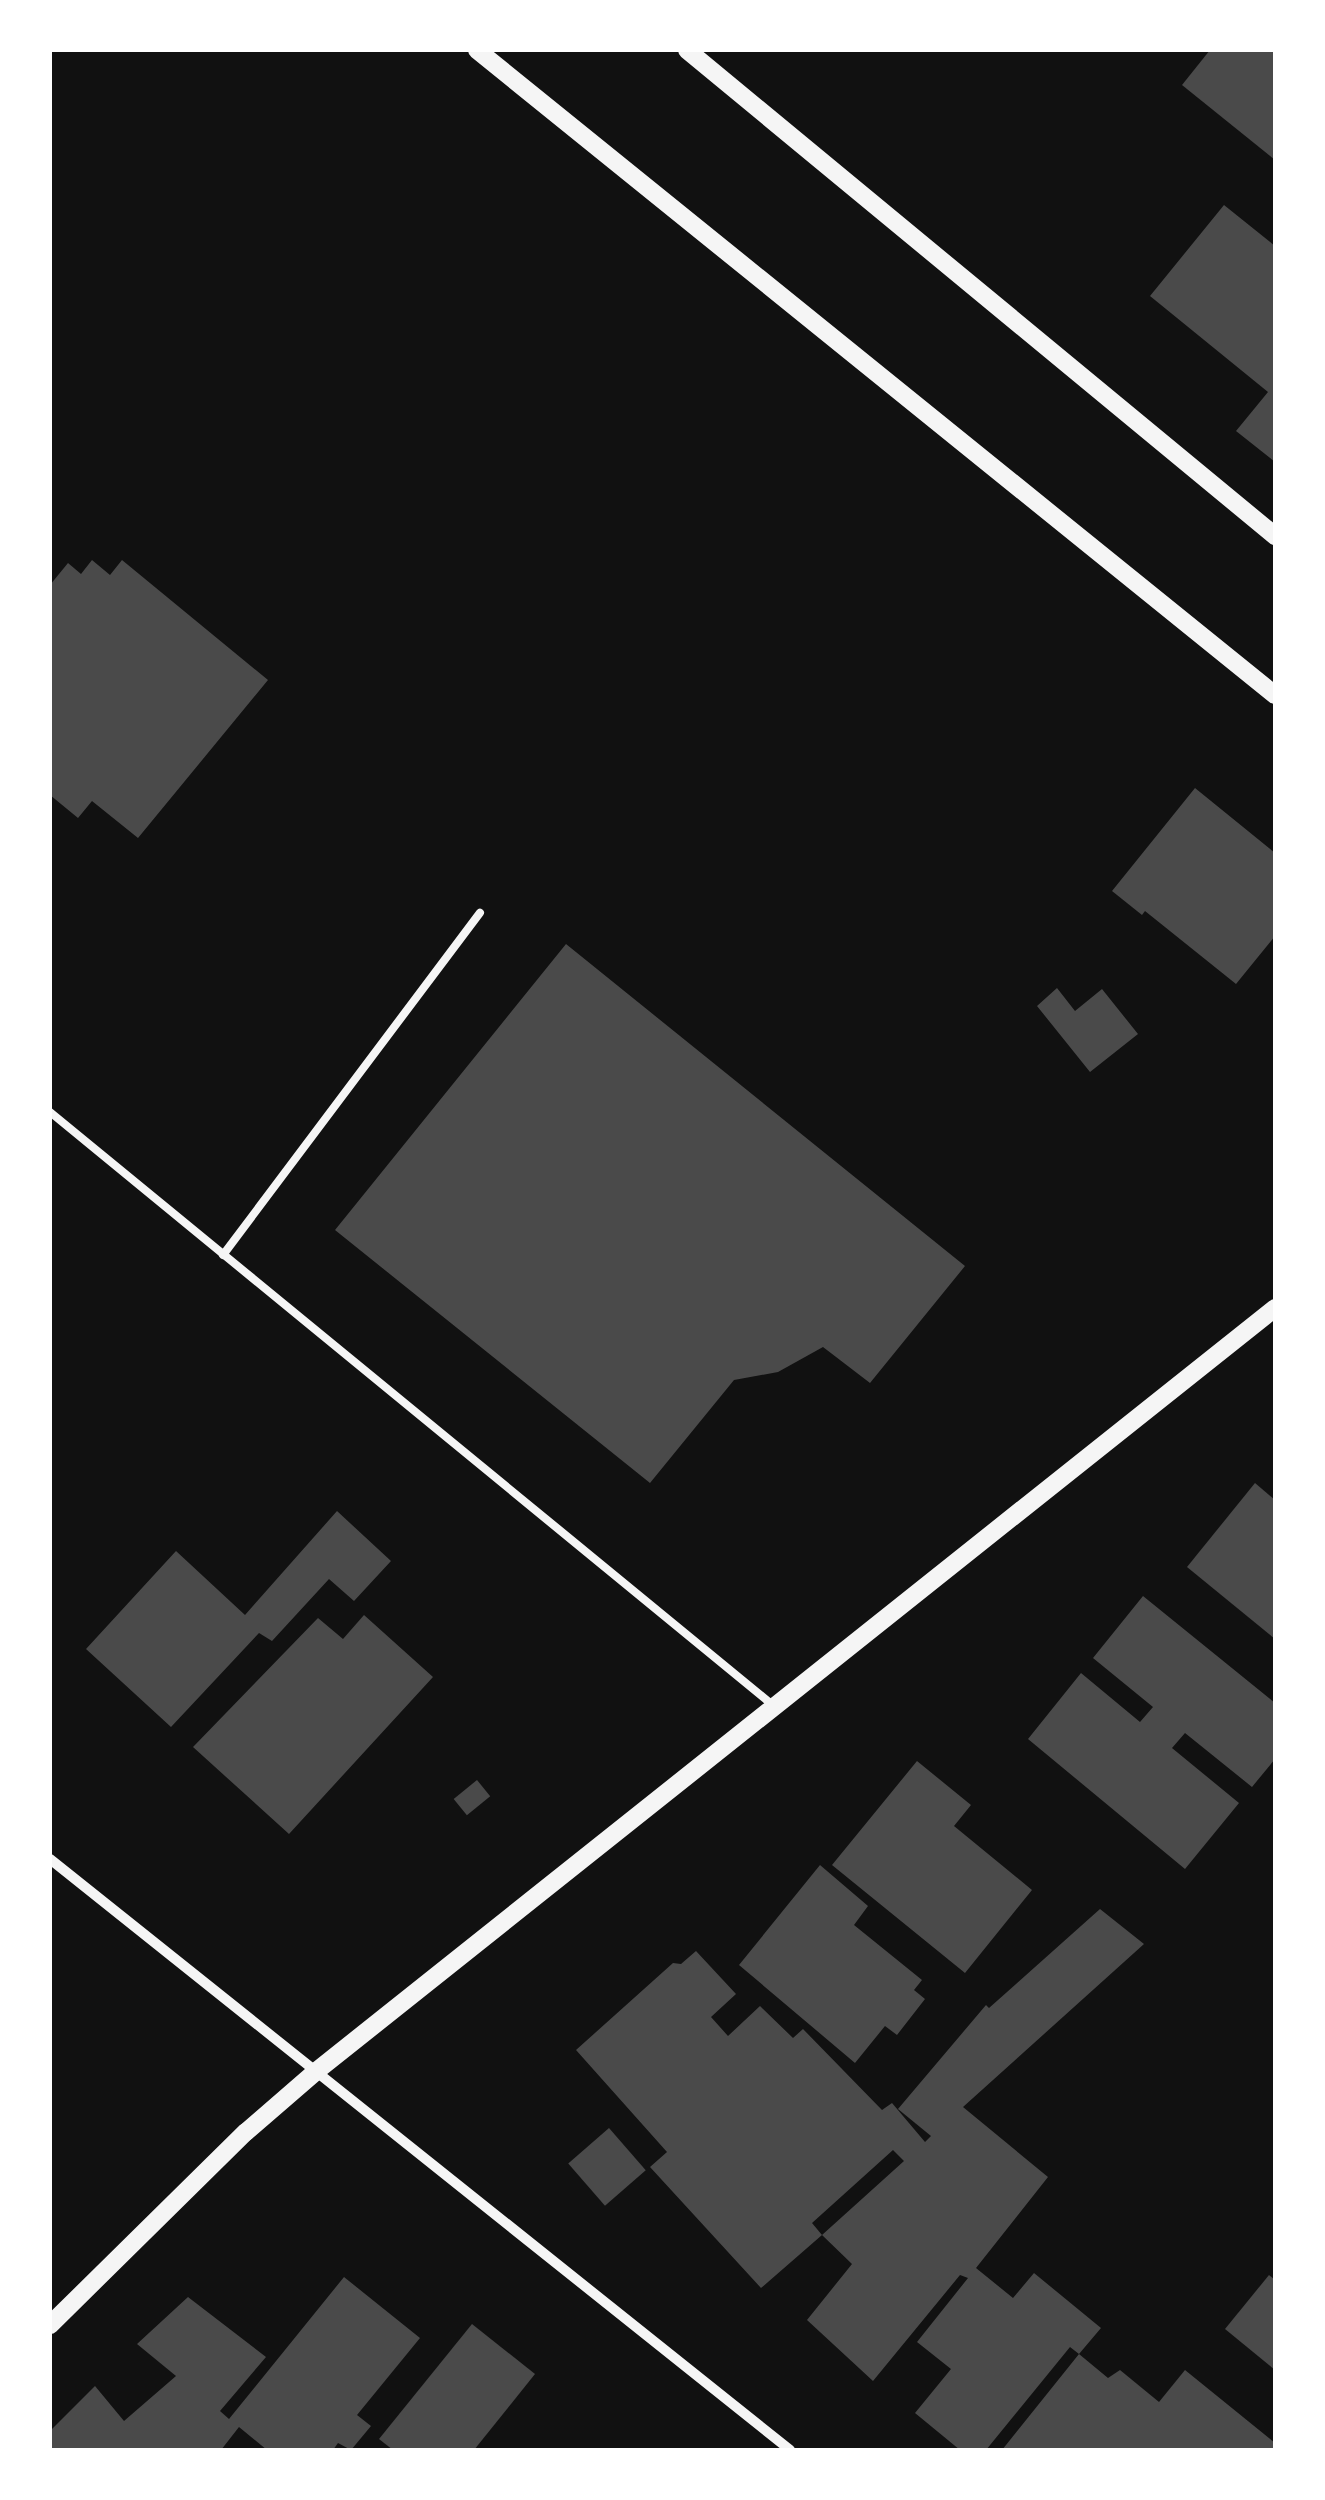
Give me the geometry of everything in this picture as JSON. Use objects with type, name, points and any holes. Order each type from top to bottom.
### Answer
[{"type":"street","points":[[477,50],[1275,696]]},
{"type":"street","points":[[687,50],[1275,536]]},
{"type":"street","points":[[50,2324],[246,2132],[314,2073],[1275,1308]]},
{"type":"street","points":[[50,1859],[790,2450]]},
{"type":"lane","points":[[224,1255],[480,913]]},
{"type":"lane","points":[[50,1112],[774,1706]]},
{"type":"building","points":[[1210,50],[1275,50],[1275,160],[1182,85]]},
{"type":"building","points":[[1224,205],[1275,246],[1275,462],[1236,431],[1268,392],[1150,296]]},
{"type":"building","points":[[92,560],[110,575],[122,560],[268,680],[138,838],[92,801],[78,818],[50,795],[50,585],[68,563],[81,574]]},
{"type":"building","points":[[1195,788],[1275,853],[1275,936],[1236,984],[1145,911],[1142,915],[1112,891]]},
{"type":"building","points":[[566,944],[965,1266],[870,1383],[823,1347],[778,1372],[734,1380],[650,1483],[335,1230]]},
{"type":"building","points":[[1057,988],[1075,1011],[1102,989],[1138,1034],[1090,1072],[1037,1006]]},
{"type":"building","points":[[1255,1483],[1275,1500],[1275,1639],[1187,1567]]},
{"type":"building","points":[[337,1511],[391,1561],[354,1601],[329,1579],[272,1641],[259,1633],[171,1727],[86,1649],[176,1551],[245,1615]]},
{"type":"building","points":[[1143,1596],[1275,1703],[1275,1759],[1252,1787],[1185,1733],[1172,1748],[1239,1803],[1185,1869],[1028,1739],[1081,1673],[1140,1722],[1153,1707],[1093,1658]]},
{"type":"building","points":[[364,1615],[433,1677],[289,1834],[193,1747],[318,1618],[343,1639]]},
{"type":"building","points":[[917,1761],[971,1805],[954,1826],[1032,1890],[965,1973],[832,1865]]},
{"type":"building","points":[[477,1780],[490,1796],[467,1815],[454,1799]]},
{"type":"building","points":[[820,1865],[868,1906],[854,1925],[922,1980],[914,1990],[925,1999],[897,2035],[885,2026],[855,2063],[739,1965]]},
{"type":"building","points":[[1100,1909],[1144,1944],[963,2107],[1048,2177],[976,2268],[1013,2298],[1034,2273],[1101,2328],[1079,2354],[1070,2347],[986,2450],[960,2450],[915,2413],[951,2369],[917,2342],[968,2278],[960,2275],[873,2381],[807,2320],[852,2264],[822,2235],[761,2288],[650,2167],[667,2152],[576,2050],[673,1963],[681,1964],[696,1951],[736,1994],[711,2017],[728,2036],[760,2006],[793,2038],[803,2029],[882,2110],[892,2103],[925,2142],[931,2136],[898,2109],[986,2005],[989,2008]],"holes":[[[893,2150],[904,2161],[822,2235],[812,2223]]]},
{"type":"building","points":[[609,2128],[646,2170],[605,2206],[568,2163]]},
{"type":"building","points":[[1269,2275],[1275,2280],[1275,2370],[1225,2329]]},
{"type":"building","points":[[344,2277],[420,2338],[357,2415],[371,2426],[351,2450],[338,2443],[333,2450],[267,2450],[239,2427],[221,2450],[50,2450],[50,2431],[95,2386],[124,2421],[176,2376],[137,2344],[188,2297],[266,2357],[220,2411],[229,2419]]},
{"type":"building","points":[[472,2324],[535,2374],[474,2450],[393,2450],[379,2439]]},
{"type":"building","points":[[1079,2354],[1108,2378],[1120,2370],[1159,2402],[1185,2370],[1275,2443],[1275,2450],[1002,2450]]}]
